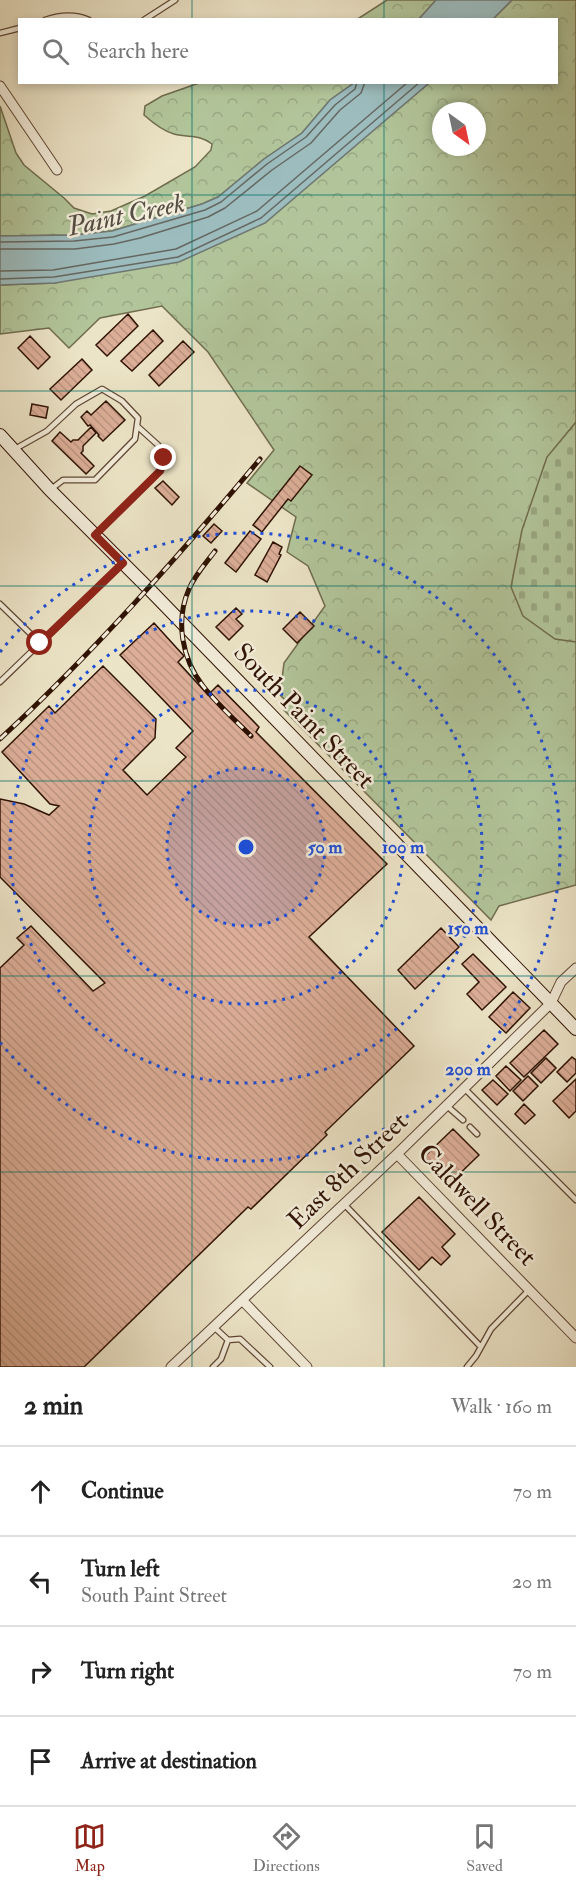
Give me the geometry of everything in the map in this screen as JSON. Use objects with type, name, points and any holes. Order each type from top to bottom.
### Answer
[{"type":"main road","name":"South Paint Street","points":[[0,435],[50,490],[576,1029]]},
{"type":"street","points":[[0,87],[57,170]]},
{"type":"street","name":"East 8th Street","points":[[171,1367],[465,1088],[551,1003],[561,982],[576,968]]},
{"type":"street","name":"Caldwell Street","points":[[398,1154],[576,1338]]},
{"type":"street","points":[[242,1300],[307,1367]]},
{"type":"lane","points":[[147,18],[175,0]]},
{"type":"lane","points":[[51,18],[57,16],[85,18]]},
{"type":"lane","points":[[0,33],[18,28]]},
{"type":"lane","points":[[12,450],[47,431],[76,404],[102,390],[122,400],[138,418],[135,439],[95,480],[63,480],[50,490]]},
{"type":"lane","points":[[95,535],[160,471],[164,458],[158,445],[137,426]]},
{"type":"lane","points":[[0,682],[123,563]]},
{"type":"lane","points":[[0,604],[40,643]]},
{"type":"lane","points":[[465,1088],[576,1200]]},
{"type":"lane","points":[[447,1105],[463,1120]]},
{"type":"lane","points":[[470,1127],[477,1134]]},
{"type":"lane","points":[[344,1204],[481,1347]]},
{"type":"lane","points":[[467,1367],[491,1329],[530,1290]]},
{"type":"lane","points":[[214,1327],[228,1340],[240,1339],[270,1367]]},
{"type":"lane","points":[[213,1367],[221,1359],[228,1340]]},
{"type":"green space","points":[[387,0],[436,0],[420,18],[359,18]]},
{"type":"green space","points":[[512,0],[576,0],[576,885],[499,906],[491,920],[284,710],[287,702],[280,695],[284,663],[325,606],[308,566],[287,552],[296,517],[247,483],[274,450],[208,352],[162,306],[100,318],[69,348],[49,328],[0,334],[0,285],[55,283],[264,223],[428,84],[558,84],[558,18],[494,18]]},
{"type":"green space","points":[[196,84],[353,84],[330,100],[302,133],[264,159],[218,197],[202,204],[112,231],[74,235],[0,236],[0,106],[16,153],[24,165],[74,208],[92,214],[111,211],[145,196],[195,167],[211,150],[212,144],[207,141],[198,137],[170,133],[144,115],[145,106],[162,96]]},
{"type":"green space","points":[[576,422],[576,642],[555,639],[523,616],[511,587],[522,530],[547,457]]},
{"type":"water","points":[[436,0],[512,0],[494,18],[420,18]]},
{"type":"water","points":[[353,84],[428,84],[265,223],[179,262],[55,283],[0,285],[0,236],[74,235],[112,231],[202,204],[218,197],[264,159],[302,133],[330,100]]},
{"type":"building","points":[[128,314],[138,326],[107,356],[96,345]]},
{"type":"building","points":[[153,330],[163,341],[132,371],[121,361]]},
{"type":"building","points":[[30,336],[50,357],[38,369],[18,348]]},
{"type":"building","points":[[183,341],[194,352],[159,386],[149,375]]},
{"type":"building","points":[[82,359],[92,370],[61,400],[50,389]]},
{"type":"building","points":[[106,401],[125,420],[103,441],[81,417],[87,411],[91,415]]},
{"type":"building","points":[[32,404],[48,407],[46,418],[30,415]]},
{"type":"building","points":[[91,427],[96,433],[83,446],[81,453],[94,466],[86,474],[52,441],[60,432],[71,442],[78,440]]},
{"type":"building","points":[[300,466],[312,475],[291,501],[288,499],[262,532],[253,525]]},
{"type":"building","points":[[163,481],[179,497],[172,505],[155,488]]},
{"type":"building","points":[[214,524],[222,531],[211,543],[203,536]]},
{"type":"building","points":[[250,531],[261,539],[236,572],[225,563]]},
{"type":"building","points":[[273,542],[282,547],[279,554],[281,555],[267,582],[255,575]]},
{"type":"building","points":[[236,608],[242,614],[236,619],[243,626],[229,640],[216,627]]},
{"type":"building","points":[[300,612],[314,626],[297,643],[283,629]]},
{"type":"building","points":[[154,623],[184,656],[178,662],[208,695],[218,685],[259,727],[256,732],[387,864],[309,937],[414,1046],[325,1132],[327,1135],[251,1209],[248,1207],[84,1367],[0,1367],[0,968],[24,945],[17,938],[31,926],[93,991],[105,983],[0,877],[0,799],[24,804],[49,815],[59,806],[50,804],[2,752],[49,706],[55,713],[103,666],[156,719],[155,738],[123,770],[147,795],[186,757],[176,748],[193,731],[120,655]]},
{"type":"building","points":[[441,928],[459,947],[415,989],[398,970]]},
{"type":"building","points":[[473,954],[506,987],[482,1010],[467,994],[479,982],[462,964]]},
{"type":"building","points":[[513,992],[530,1008],[506,1033],[489,1017]]},
{"type":"building","points":[[544,1030],[558,1044],[524,1077],[510,1063]]},
{"type":"building","points":[[572,1057],[576,1060],[576,1073],[567,1082],[557,1072]]},
{"type":"building","points":[[546,1058],[556,1068],[541,1083],[531,1073]]},
{"type":"building","points":[[506,1066],[521,1080],[510,1091],[496,1076]]},
{"type":"building","points":[[528,1076],[538,1086],[523,1101],[513,1091]]},
{"type":"building","points":[[576,1079],[576,1111],[569,1118],[553,1101]]},
{"type":"building","points":[[493,1080],[508,1094],[497,1105],[482,1090]]},
{"type":"building","points":[[524,1104],[535,1115],[525,1124],[515,1114]]},
{"type":"building","points":[[453,1129],[479,1155],[450,1183],[424,1157]]},
{"type":"building","points":[[419,1197],[455,1234],[442,1247],[450,1256],[441,1265],[432,1257],[419,1270],[382,1232]]},
{"type":"railway","points":[[0,739],[69,672],[134,603],[260,459]]},
{"type":"railway","points":[[215,551],[197,574],[189,589],[182,614],[183,639],[190,664],[203,686],[251,736]]},
{"type":"route","points":[[40,643],[123,563],[95,535],[160,471],[164,458]]},
{"type":"water label","name":"Paint Creek","points":[[126,215]]}]
